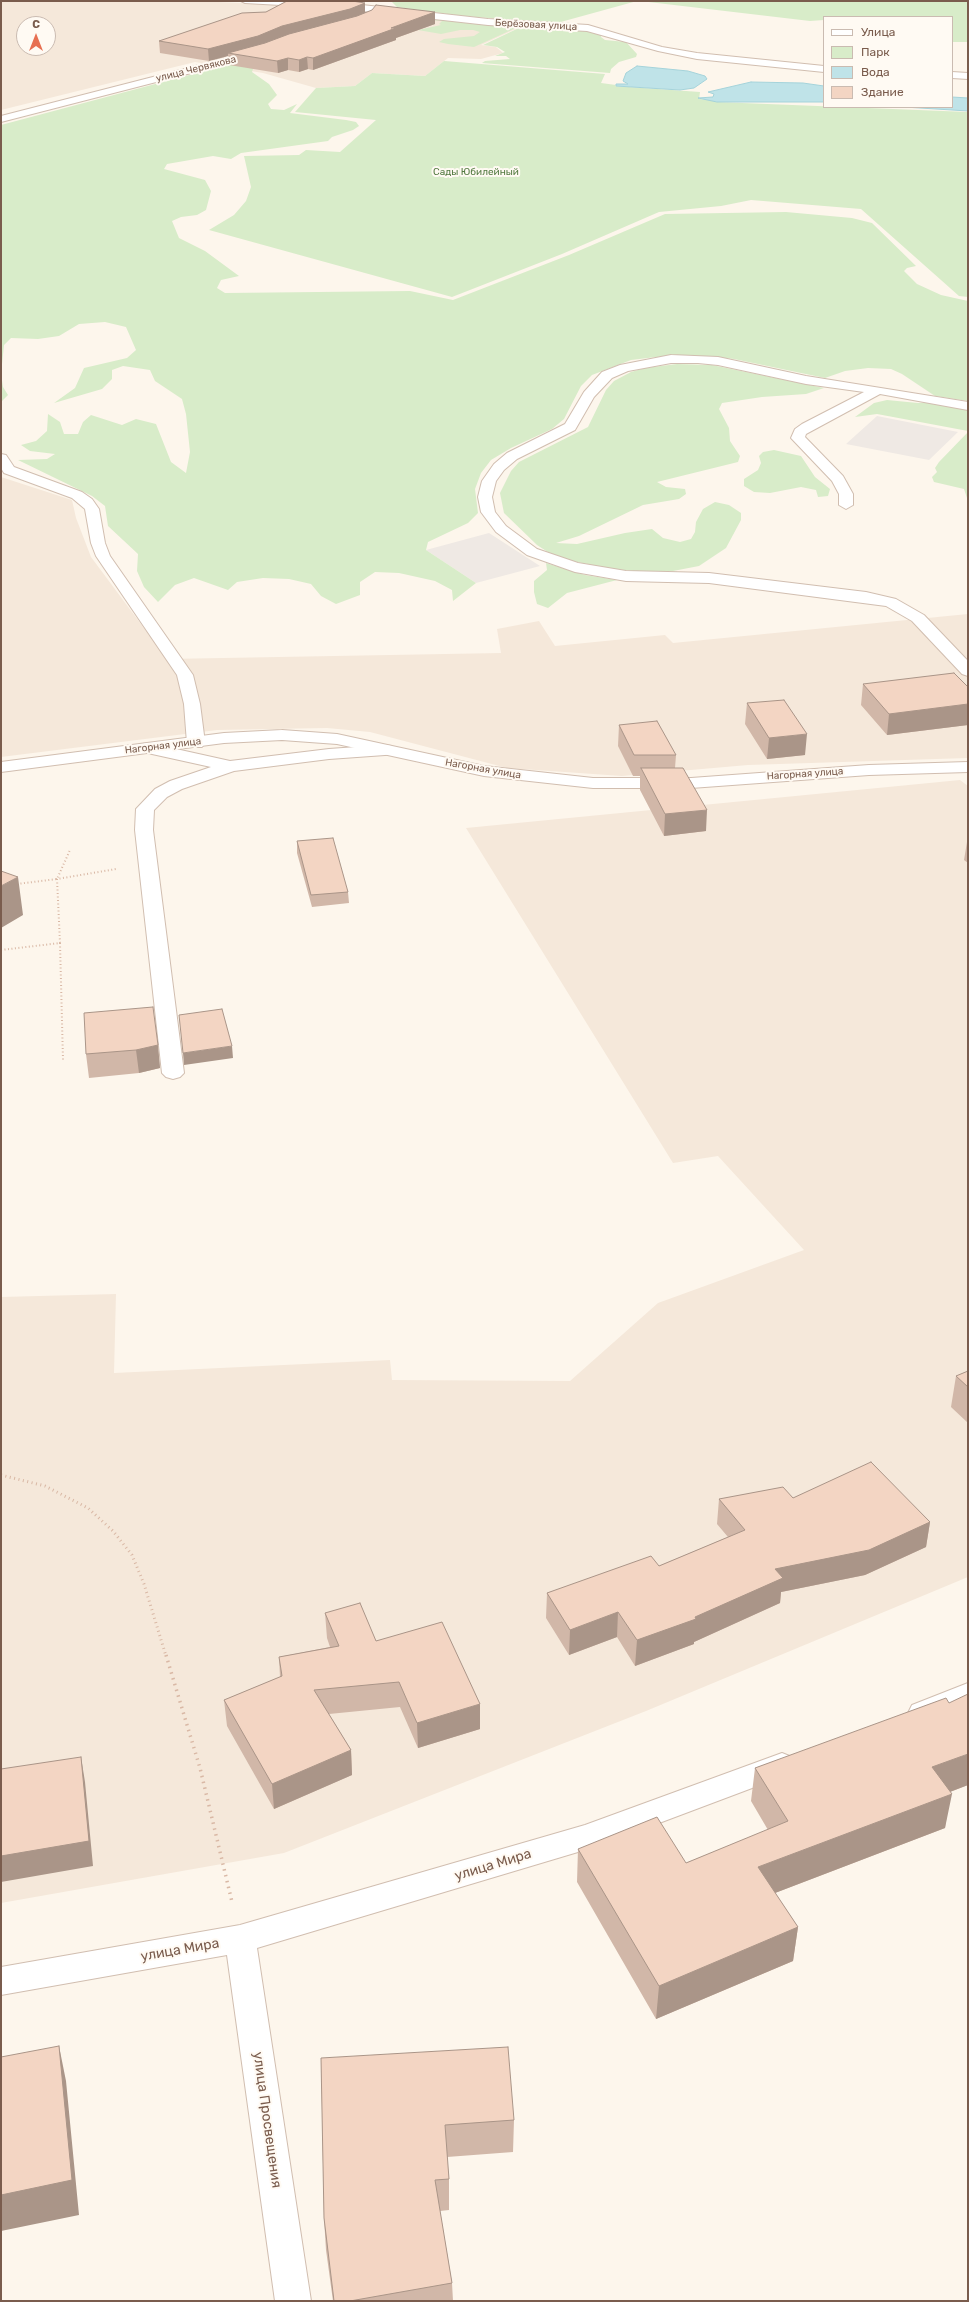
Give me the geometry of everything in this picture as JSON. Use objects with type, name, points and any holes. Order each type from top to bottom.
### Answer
[{"type":"street","name":"Берёзовая улица","points":[[245,1],[378,5],[488,22],[588,28],[661,49],[696,56],[823,69]]},
{"type":"street","points":[[369,18],[378,5]]},
{"type":"street","name":"улица Червякова","points":[[1,119],[227,62],[270,49]]},
{"type":"street","points":[[953,76],[968,76]]},
{"type":"street","points":[[968,406],[798,378],[718,361],[671,359],[624,368],[607,375],[597,384],[570,427],[512,456],[499,467],[489,481],[485,497],[488,512],[501,529],[532,552],[575,567],[626,576],[709,578],[866,597],[891,602],[918,618],[968,671]]},
{"type":"street","points":[[846,505],[846,494],[838,479],[798,438],[800,432],[807,427],[878,390]]},
{"type":"street","points":[[3,452],[9,470],[77,495],[87,502],[92,509],[98,543],[103,556],[185,676],[192,704],[196,743]]},
{"type":"street","name":"Нагорная улица","points":[[1,767],[253,735],[282,735],[337,739],[385,750],[517,775],[632,784],[690,783],[869,770],[968,767]]},
{"type":"street","points":[[149,748],[231,766]]},
{"type":"street","points":[[173,1073],[143,817],[148,806],[161,794],[176,784],[231,766],[314,755],[385,750]]},
{"type":"street","points":[[894,1724],[968,1694]]},
{"type":"street","name":"улица Мира","points":[[1,1981],[240,1939],[356,1907],[587,1837],[805,1756]]},
{"type":"street","name":"улица Просвещения","points":[[240,1939],[293,2301]]},
{"type":"path","points":[[63,1060],[57,879],[70,850]]},
{"type":"path","points":[[15,884],[57,879],[148,864]]},
{"type":"path","points":[[1,950],[60,943]]},
{"type":"path","points":[[1,1475],[45,1486],[88,1508],[113,1531],[132,1555],[144,1584],[200,1768],[240,1939]]},
{"type":"shaded area","points":[[1,1],[198,1],[342,8],[520,27],[481,45],[496,47],[503,53],[481,59],[448,58],[425,76],[372,73],[355,86],[316,88],[263,73],[195,62],[1,110]]},
{"type":"shaded area","points":[[877,416],[958,432],[929,460],[846,444]]},
{"type":"shaded area","points":[[1,477],[72,500],[76,518],[91,557],[167,659],[501,653],[497,629],[539,621],[555,646],[665,635],[673,643],[968,614],[968,758],[748,765],[622,776],[507,768],[370,732],[327,728],[217,730],[1,757]]},
{"type":"shaded area","points":[[489,533],[540,566],[476,583],[426,550]]},
{"type":"shaded area","points":[[960,780],[968,786],[968,1577],[646,1711],[284,1853],[1,1903],[1,1297],[116,1294],[114,1373],[390,1360],[392,1380],[570,1381],[658,1303],[804,1250],[718,1156],[673,1163],[466,828]]},
{"type":"green space","points":[[391,1],[637,1],[557,23],[462,16],[397,7]]},
{"type":"green space","points":[[640,1],[968,1],[968,42],[953,42],[953,16],[823,16],[823,20],[810,21]]},
{"type":"green space","points":[[438,19],[518,27],[474,47],[439,42],[444,39],[474,36],[480,32],[473,30],[460,30],[441,34],[418,30],[441,25],[439,24],[442,21],[432,20]]},
{"type":"green space","points":[[523,26],[583,30],[601,34],[601,37],[605,40],[626,42],[637,54],[636,57],[619,62],[611,69],[610,73],[482,63],[485,61],[510,59],[506,56],[495,56],[505,52],[497,47],[483,45]]},
{"type":"green space","name":"Сады Юбилейный","points":[[444,61],[605,74],[601,83],[616,85],[615,86],[700,92],[699,99],[714,100],[717,102],[823,106],[823,108],[868,108],[968,112],[968,297],[959,296],[861,209],[751,200],[721,206],[659,212],[562,254],[452,297],[209,230],[234,215],[246,201],[251,187],[244,156],[299,155],[306,150],[340,152],[376,120],[295,112],[316,88],[355,86],[372,73],[425,76]]},
{"type":"green space","points":[[238,62],[264,67],[253,69],[252,72],[269,84],[277,95],[268,104],[271,109],[284,110],[297,104],[290,113],[346,120],[356,122],[359,126],[353,130],[332,137],[328,141],[241,153],[231,159],[213,156],[167,164],[164,169],[205,180],[211,191],[206,210],[197,215],[181,217],[172,221],[179,238],[205,251],[239,276],[221,280],[217,288],[225,293],[410,291],[453,300],[569,255],[665,214],[786,212],[852,218],[872,223],[916,266],[907,268],[904,271],[917,284],[941,295],[968,301],[968,401],[935,396],[902,374],[891,369],[868,368],[845,371],[825,378],[734,359],[710,356],[656,357],[631,360],[592,375],[581,386],[564,419],[552,429],[511,448],[491,460],[481,473],[475,489],[478,513],[468,523],[428,542],[426,550],[476,583],[453,601],[452,590],[435,581],[399,573],[375,572],[360,582],[360,595],[336,604],[321,596],[311,584],[289,579],[263,578],[237,582],[228,590],[194,578],[175,585],[158,602],[144,587],[137,571],[138,554],[108,526],[105,506],[92,496],[18,460],[47,459],[55,454],[30,451],[21,445],[36,441],[47,431],[48,414],[60,422],[64,434],[78,434],[83,422],[91,415],[122,425],[136,419],[156,424],[171,462],[186,473],[190,452],[186,414],[182,399],[155,381],[150,370],[123,366],[112,370],[112,379],[102,389],[54,403],[75,388],[84,368],[127,358],[136,350],[126,327],[105,322],[79,324],[59,336],[38,339],[11,338],[4,345],[1,374],[1,125]]},
{"type":"green space","points":[[677,364],[712,365],[824,388],[806,394],[762,397],[722,403],[719,409],[729,428],[730,441],[740,456],[738,462],[657,482],[666,487],[685,489],[686,494],[679,499],[643,505],[579,536],[556,543],[577,544],[625,533],[652,529],[663,538],[680,542],[691,539],[695,532],[696,522],[703,509],[715,502],[729,505],[741,513],[741,520],[726,548],[699,566],[673,571],[645,572],[613,569],[557,558],[537,545],[504,513],[500,493],[511,471],[519,462],[588,427],[606,390],[614,381],[631,372],[645,368]]},
{"type":"green space","points":[[1,374],[3,387],[8,395],[1,402]]},
{"type":"green space","points":[[887,400],[918,403],[929,402],[968,410],[968,431],[877,414],[855,417],[874,403]]},
{"type":"green space","points":[[968,432],[968,501],[964,489],[934,482],[932,477],[937,472],[935,468],[939,462]]},
{"type":"green space","points":[[774,450],[801,456],[815,477],[830,489],[828,496],[818,497],[816,490],[801,487],[770,493],[754,492],[744,486],[744,479],[758,470],[761,463],[759,456],[763,452]]},
{"type":"green space","points":[[546,563],[585,575],[617,580],[567,593],[548,608],[537,604],[534,592],[534,581],[547,570]]},
{"type":"water","points":[[637,66],[688,71],[705,76],[707,79],[694,88],[680,90],[616,86],[616,84],[628,84],[623,81],[626,73]]},
{"type":"water","points":[[751,82],[803,83],[823,86],[823,102],[717,102],[698,98],[713,97],[714,94],[708,92]]},
{"type":"water","points":[[953,97],[968,98],[968,111],[920,108],[953,108]]},
{"type":"building","points":[[287,1],[352,1],[365,3],[350,9],[282,26],[258,36],[208,49],[159,41],[242,13],[266,12]]},
{"type":"building","points":[[376,5],[435,12],[391,28],[396,28],[313,58],[307,57],[299,60],[288,58],[277,61],[228,53],[265,43],[289,34],[357,16],[372,10]]},
{"type":"building","points":[[954,673],[968,687],[968,704],[889,714],[863,684]]},
{"type":"building","points":[[784,700],[807,734],[769,738],[747,703]]},
{"type":"building","points":[[657,721],[676,755],[634,755],[619,725]]},
{"type":"building","points":[[641,768],[683,768],[707,810],[665,814]]},
{"type":"building","points":[[333,838],[348,892],[311,895],[297,841]]},
{"type":"building","points":[[1,871],[18,877],[1,886]]},
{"type":"building","points":[[153,1007],[158,1045],[136,1050],[86,1054],[84,1013]]},
{"type":"building","points":[[222,1009],[232,1046],[183,1053],[179,1015]]},
{"type":"building","points":[[968,1371],[968,1387],[956,1376]]},
{"type":"building","points":[[871,1462],[930,1522],[869,1550],[775,1569],[783,1578],[695,1617],[696,1619],[637,1640],[618,1612],[570,1630],[547,1593],[651,1556],[659,1566],[745,1530],[719,1499],[783,1487],[793,1498]]},
{"type":"building","points":[[360,1603],[376,1641],[442,1622],[480,1704],[417,1723],[399,1682],[314,1690],[351,1750],[272,1784],[224,1700],[282,1676],[279,1657],[339,1646],[325,1613]]},
{"type":"building","points":[[968,1694],[968,1754],[932,1767],[952,1794],[758,1867],[798,1927],[659,1986],[578,1849],[657,1817],[686,1863],[788,1821],[755,1768],[946,1698],[949,1703]]},
{"type":"building","points":[[81,1757],[89,1841],[1,1856],[1,1769]]},
{"type":"building","points":[[59,2046],[72,2180],[1,2195],[1,2057]]},
{"type":"building","points":[[508,2047],[514,2120],[445,2125],[449,2179],[435,2180],[452,2283],[350,2301],[334,2301],[324,2218],[321,2058]]}]
